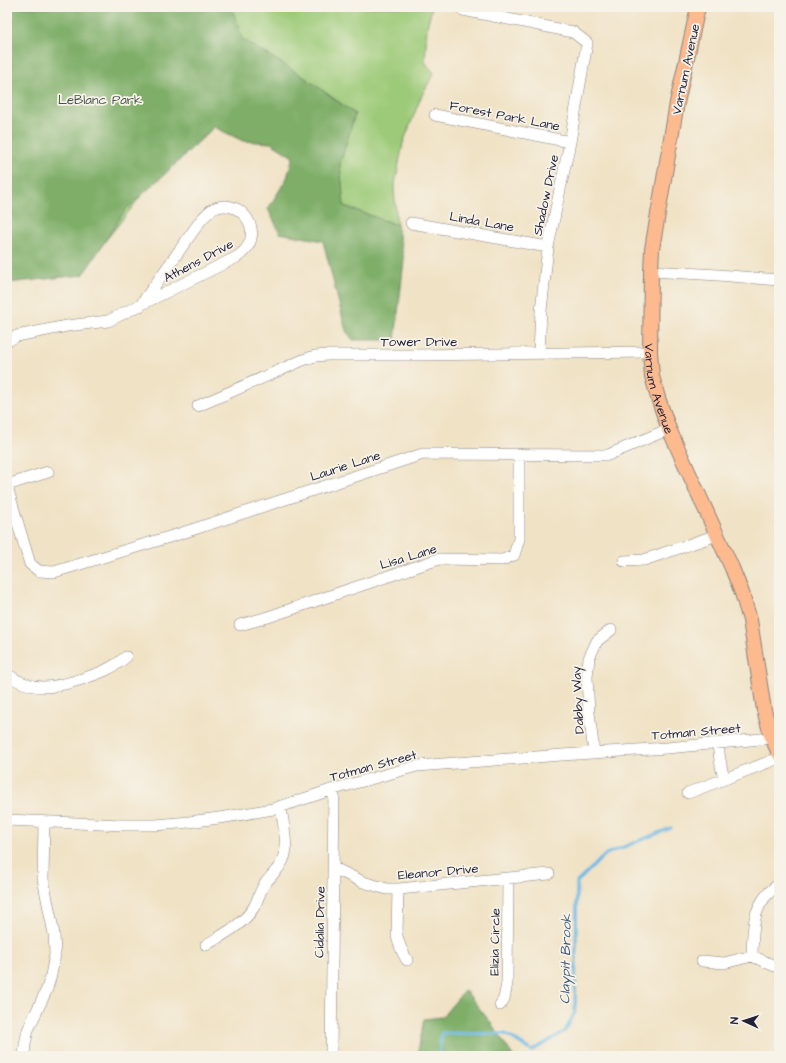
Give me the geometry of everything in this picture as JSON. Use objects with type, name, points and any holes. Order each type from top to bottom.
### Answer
[{"type":"main road","name":"Varnum Avenue","points":[[698,7],[677,103],[652,249],[650,271],[650,352],[652,376],[669,429],[742,593],[750,620],[764,710],[772,738],[779,753]]},
{"type":"street","name":"Shadow Drive","points":[[463,10],[572,32],[587,43],[570,142],[548,248],[541,311],[539,354]]},
{"type":"street","name":"Forest Park Lane","points":[[435,115],[570,142]]},
{"type":"street","name":"Athens Drive","points":[[7,341],[17,336],[67,326],[108,321],[140,306],[237,257],[244,252],[252,238],[250,221],[245,214],[230,206],[214,208],[207,213],[140,306]]},
{"type":"street","name":"Linda Lane","points":[[411,223],[548,248]]},
{"type":"street","points":[[650,271],[718,274],[779,280]]},
{"type":"street","name":"Tower Drive","points":[[198,406],[315,356],[347,354],[413,355],[650,352]]},
{"type":"street","name":"Laurie Lane","points":[[7,486],[30,564],[39,571],[54,572],[179,534],[423,454],[608,455],[669,429]]},
{"type":"street","name":"Lisa Lane","points":[[240,625],[268,617],[438,559],[503,560],[514,555],[519,539],[519,454]]},
{"type":"street","points":[[7,486],[48,472]]},
{"type":"street","points":[[624,561],[644,560],[717,535]]},
{"type":"street","name":"Dabby Way","points":[[594,753],[589,713],[589,658],[597,641],[611,630]]},
{"type":"street","points":[[7,674],[28,685],[45,688],[54,687],[102,672],[113,667],[126,657]]},
{"type":"street","name":"Totman Street","points":[[7,820],[156,826],[273,809],[334,789],[417,766],[718,744],[772,738]]},
{"type":"street","points":[[718,744],[724,779]]},
{"type":"street","points":[[688,793],[779,758]]},
{"type":"street","name":"Cidalia Drive","points":[[331,1056],[334,789]]},
{"type":"street","points":[[206,944],[230,931],[243,921],[256,902],[263,886],[283,861],[286,850],[286,842],[281,806]]},
{"type":"street","points":[[24,1056],[28,1030],[47,989],[55,955],[54,934],[43,879],[44,822]]},
{"type":"street","name":"Eleanor Drive","points":[[334,868],[363,882],[387,889],[549,874]]},
{"type":"street","name":"Elizia Circle","points":[[500,1005],[504,999],[507,983],[508,878]]},
{"type":"street","points":[[752,956],[753,928],[758,906],[771,889],[779,884]]},
{"type":"street","points":[[398,889],[398,943],[407,960]]},
{"type":"street","points":[[702,961],[724,963],[752,956],[777,966]]},
{"type":"green space","name":"LeBlanc Park","points":[[7,7],[432,7],[427,27],[425,62],[434,73],[421,97],[403,143],[394,189],[397,225],[344,206],[340,164],[355,114],[307,79],[255,47],[190,134],[80,273]]},
{"type":"green space","name":"LeBlanc Park","points":[[7,7],[232,7],[242,39],[307,79],[355,114],[340,164],[344,206],[397,225],[404,260],[395,340],[353,340],[346,331],[323,241],[280,233],[268,209],[287,178],[293,157],[271,143],[243,141],[214,127],[126,209],[83,275],[7,283]]},
{"type":"green space","points":[[465,990],[491,1023],[513,1056],[417,1056],[424,1019],[442,1017]]},
{"type":"waterway","name":"Claypit Brook","points":[[779,344],[777,347],[779,364]]},
{"type":"waterway","name":"Claypit Brook","points":[[444,1056],[439,1053],[442,1033],[506,1034],[532,1051],[565,1031],[575,1012],[577,882],[606,854],[671,828]]}]
